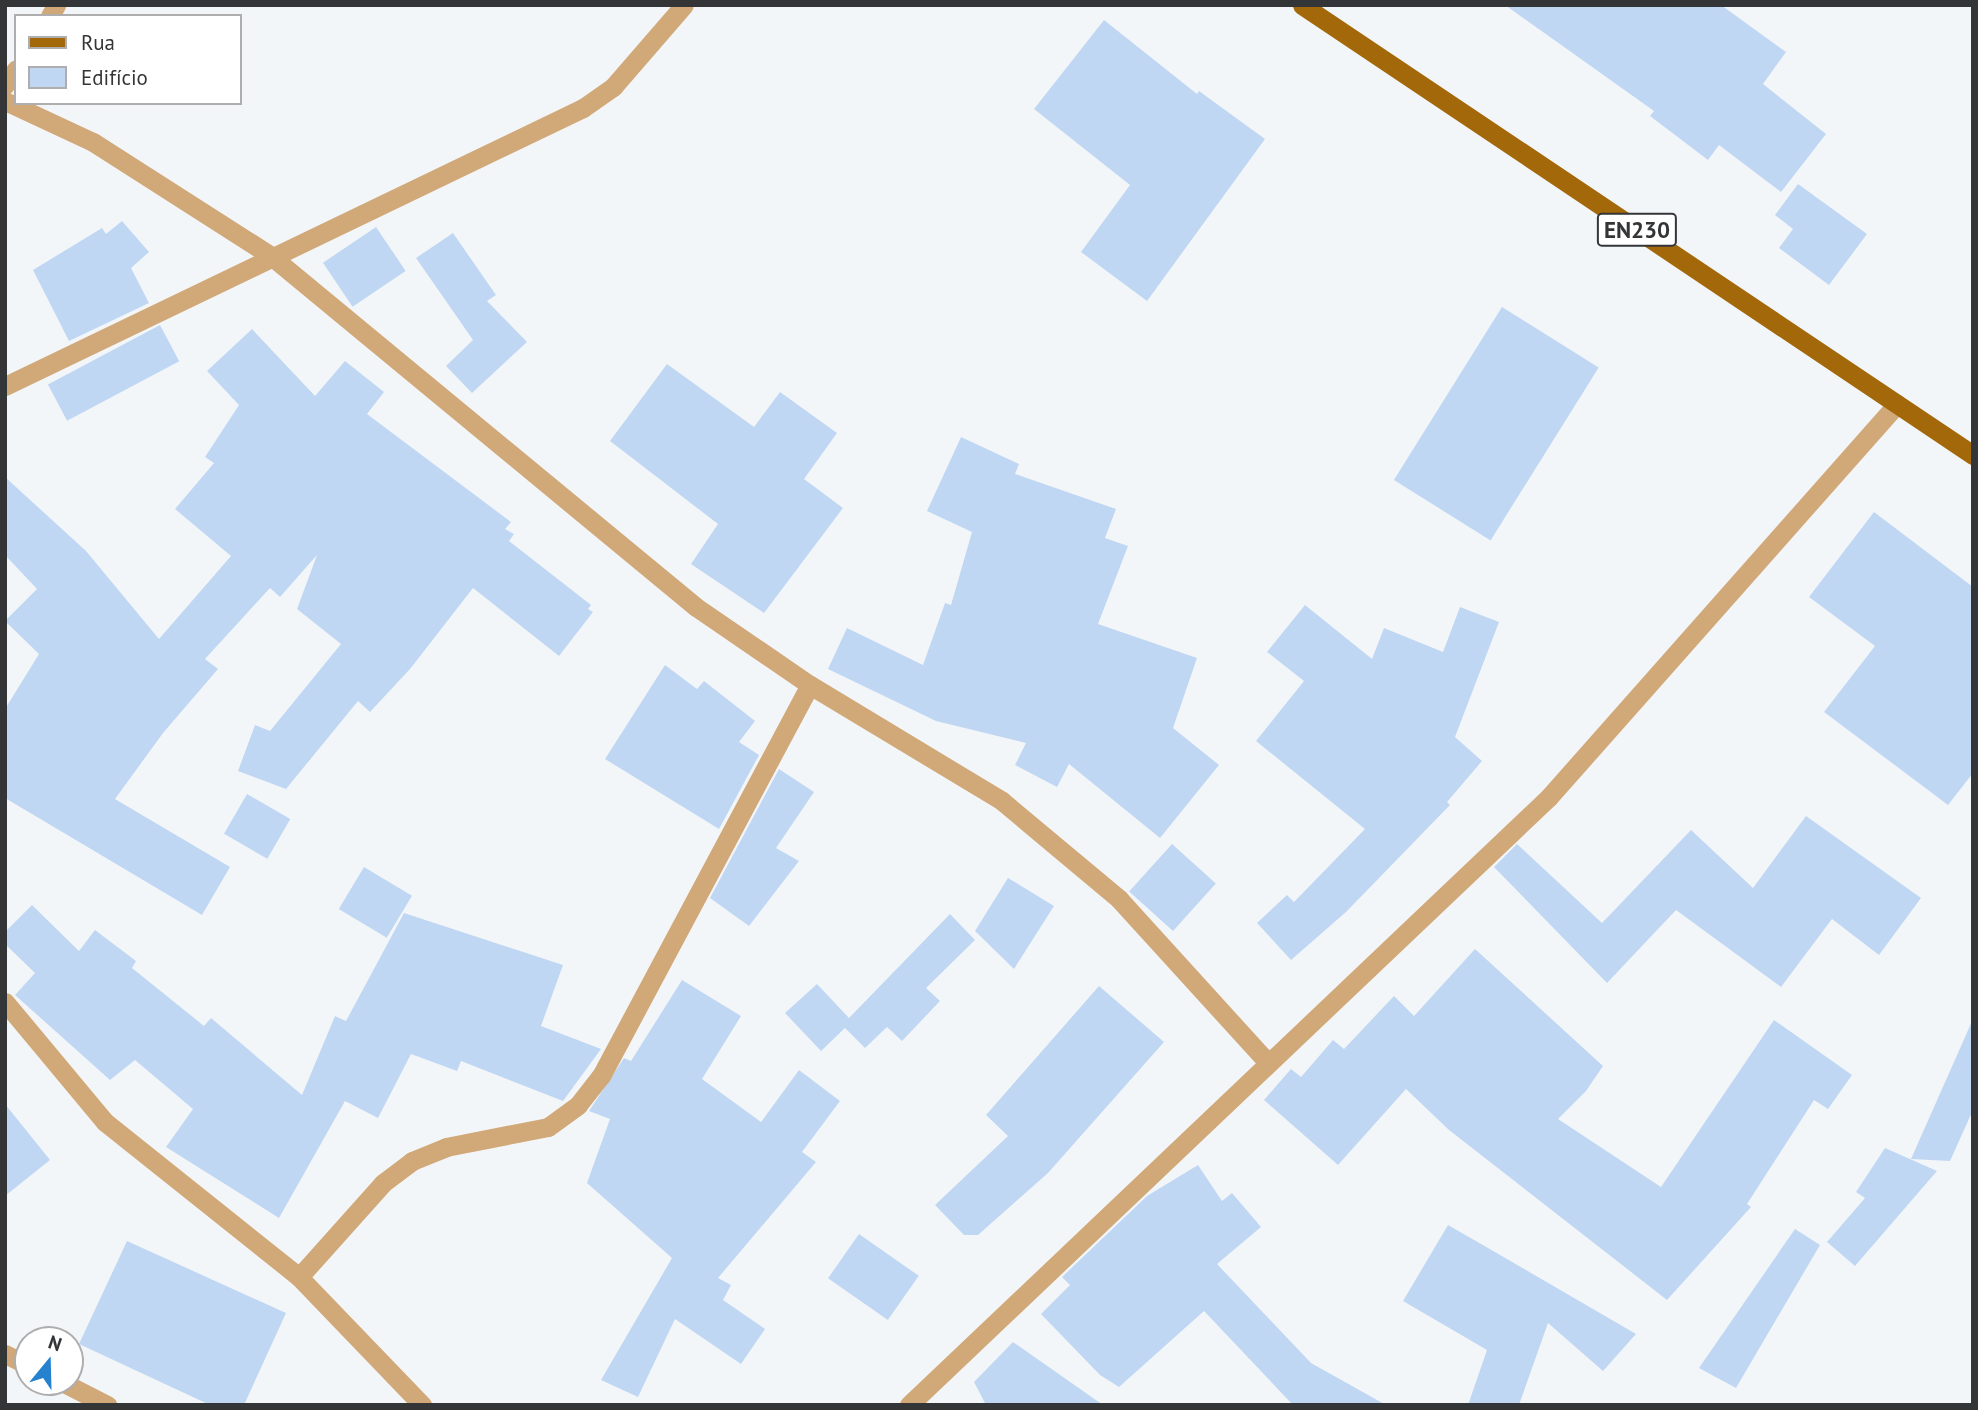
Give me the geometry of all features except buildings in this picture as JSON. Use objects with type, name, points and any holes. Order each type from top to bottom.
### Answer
[{"type":"main road","name":"EN230","points":[[1302,5],[1973,454]]},
{"type":"street","points":[[5,386],[583,108],[613,87],[684,5]]},
{"type":"street","points":[[5,101],[93,142],[271,256],[695,607],[810,685],[1002,801],[1119,899],[1268,1063]]},
{"type":"street","points":[[909,1405],[1549,797],[1897,404]]},
{"type":"street","points":[[299,1277],[383,1183],[412,1161],[446,1147],[548,1127],[578,1105],[601,1076],[810,685]]},
{"type":"street","points":[[5,1002],[105,1122],[299,1277],[422,1405]]},
{"type":"street","points":[[84,1394],[107,1405]]}]
